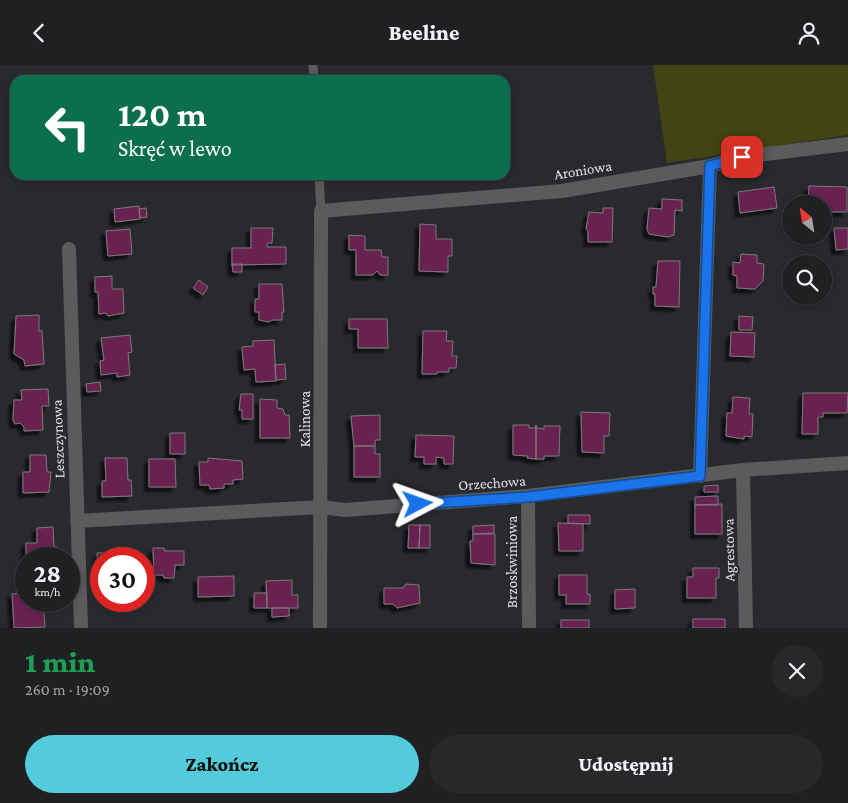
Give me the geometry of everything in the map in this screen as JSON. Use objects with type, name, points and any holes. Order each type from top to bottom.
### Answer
[{"type":"street","name":"Aroniowa","points":[[321,211],[562,191],[710,166],[742,157],[848,144]]},
{"type":"street","points":[[700,476],[710,166]]},
{"type":"street","name":"Kalinowa","points":[[320,628],[322,507],[321,211]]},
{"type":"street","name":"Leszczynowa","points":[[69,249],[81,628]]},
{"type":"street","name":"Orzechowa","points":[[77,521],[322,507],[345,510],[528,497],[743,470],[848,463]]},
{"type":"street","name":"Agrestowa","points":[[743,470],[746,628]]},
{"type":"street","name":"Brzoskwiniowa","points":[[528,497],[529,628]]},
{"type":"lane","points":[[319,180],[321,211]]},
{"type":"shaded area","points":[[653,65],[848,65],[848,135],[667,163]]},
{"type":"building","points":[[809,186],[847,187],[847,212],[832,212],[832,195],[808,195]]},
{"type":"building","points":[[774,187],[777,208],[740,213],[738,192]]},
{"type":"building","points":[[662,199],[682,200],[682,211],[675,210],[674,235],[668,237],[649,234],[647,229],[649,208],[662,209]]},
{"type":"building","points":[[139,206],[140,219],[115,222],[114,209]]},
{"type":"building","points":[[146,208],[147,217],[140,218],[139,209]]},
{"type":"building","points":[[603,208],[613,208],[612,242],[588,242],[588,231],[586,229],[589,212],[603,213]]},
{"type":"building","points":[[420,224],[436,225],[436,239],[452,239],[452,256],[448,256],[448,272],[419,271]]},
{"type":"building","points":[[251,228],[273,228],[272,243],[267,243],[267,247],[286,247],[286,264],[232,265],[232,248],[251,248]]},
{"type":"building","points":[[834,228],[848,228],[848,249],[836,250]]},
{"type":"building","points":[[130,229],[132,254],[108,256],[106,231]]},
{"type":"building","points":[[349,235],[365,236],[365,250],[381,250],[382,257],[388,257],[388,275],[380,275],[377,271],[373,275],[356,275],[356,250],[349,250]]},
{"type":"building","points":[[741,254],[757,255],[757,263],[764,264],[763,281],[755,289],[737,288],[737,276],[733,275],[733,262],[740,263]]},
{"type":"building","points":[[658,261],[680,261],[679,307],[655,306],[653,287],[656,287]]},
{"type":"building","points":[[232,264],[242,264],[242,272],[233,272]]},
{"type":"building","points":[[112,276],[112,289],[123,289],[124,313],[108,316],[106,313],[99,314],[98,292],[95,292],[95,277]]},
{"type":"building","points":[[199,280],[208,287],[203,295],[193,288]]},
{"type":"building","points":[[259,284],[282,284],[284,312],[282,312],[282,320],[272,320],[269,322],[259,320],[259,312],[255,312],[255,299],[259,299]]},
{"type":"building","points":[[39,315],[39,331],[42,331],[44,364],[25,366],[24,360],[14,354],[16,316]]},
{"type":"building","points":[[739,316],[753,317],[752,330],[739,330]]},
{"type":"building","points":[[349,319],[387,319],[388,348],[358,348],[358,329],[349,329]]},
{"type":"building","points":[[423,331],[447,331],[446,341],[453,341],[452,356],[457,356],[456,368],[449,368],[449,372],[422,374]]},
{"type":"building","points":[[731,332],[755,333],[754,357],[730,356]]},
{"type":"building","points":[[130,335],[132,352],[128,353],[130,375],[117,377],[117,373],[101,375],[100,361],[104,360],[101,338]]},
{"type":"building","points":[[274,340],[276,381],[256,382],[255,369],[244,370],[242,347],[253,346],[253,341]]},
{"type":"building","points":[[285,364],[286,379],[276,380],[275,365]]},
{"type":"building","points":[[100,382],[101,391],[87,392],[86,384]]},
{"type":"building","points":[[48,389],[49,406],[42,406],[43,430],[24,431],[24,427],[20,423],[15,424],[13,420],[14,400],[22,400],[21,390]]},
{"type":"building","points":[[803,393],[848,393],[847,413],[823,413],[823,417],[818,417],[818,434],[802,434]]},
{"type":"building","points":[[241,394],[253,394],[253,419],[242,419],[242,410],[239,410]]},
{"type":"building","points":[[733,397],[750,398],[749,414],[753,414],[752,437],[744,436],[744,439],[726,436],[727,413],[732,413]]},
{"type":"building","points":[[260,399],[277,400],[277,408],[283,409],[285,415],[289,415],[290,438],[260,438]]},
{"type":"building","points":[[581,412],[610,413],[609,436],[604,436],[604,453],[582,452]]},
{"type":"building","points":[[380,415],[380,440],[375,440],[375,446],[354,446],[351,416]]},
{"type":"building","points":[[513,425],[529,425],[529,428],[536,428],[536,459],[527,458],[528,456],[513,455]]},
{"type":"building","points":[[536,425],[537,428],[544,429],[544,426],[560,426],[559,456],[544,456],[544,459],[536,459]]},
{"type":"building","points":[[170,433],[185,433],[185,454],[170,454]]},
{"type":"building","points":[[416,435],[454,436],[453,464],[444,464],[444,458],[436,457],[436,464],[424,464],[424,457],[415,457]]},
{"type":"building","points":[[354,446],[375,446],[375,454],[380,454],[380,477],[354,477]]},
{"type":"building","points":[[30,455],[46,455],[47,472],[51,472],[49,492],[23,493],[23,472],[30,472]]},
{"type":"building","points":[[105,458],[127,458],[128,480],[131,480],[132,496],[102,497],[102,481],[106,481]]},
{"type":"building","points":[[208,458],[242,461],[243,479],[233,480],[233,484],[224,484],[224,488],[210,489],[209,485],[200,485],[199,462],[208,462]]},
{"type":"building","points":[[149,459],[175,459],[176,487],[149,487]]},
{"type":"building","points":[[718,485],[718,492],[704,492],[704,486]]},
{"type":"building","points":[[718,496],[718,505],[695,505],[695,497]]},
{"type":"building","points":[[722,504],[722,534],[695,534],[695,505]]},
{"type":"building","points":[[568,515],[590,515],[590,524],[568,523]]},
{"type":"building","points":[[558,523],[583,524],[583,551],[559,551]]},
{"type":"building","points":[[409,525],[420,525],[419,548],[408,548]]},
{"type":"building","points":[[420,525],[430,525],[430,548],[419,548]]},
{"type":"building","points":[[494,525],[494,533],[473,534],[473,526]]},
{"type":"building","points":[[53,527],[54,547],[26,547],[26,543],[37,543],[37,528]]},
{"type":"building","points":[[473,534],[495,534],[495,565],[471,563],[470,541],[473,541]]},
{"type":"building","points":[[155,548],[164,548],[165,551],[184,551],[184,565],[175,565],[174,578],[164,578],[163,575],[155,575]]},
{"type":"building","points":[[693,568],[719,568],[719,578],[716,578],[716,598],[687,598],[687,577],[693,577]]},
{"type":"building","points":[[559,575],[587,575],[587,594],[590,594],[590,604],[566,604],[566,595],[559,595]]},
{"type":"building","points":[[234,576],[234,596],[198,597],[198,577]]},
{"type":"building","points":[[292,580],[292,595],[298,595],[298,608],[267,608],[266,581]]},
{"type":"building","points":[[406,584],[419,585],[420,603],[397,608],[393,604],[384,604],[384,588],[403,588]]},
{"type":"building","points":[[635,589],[635,608],[615,609],[615,590]]},
{"type":"building","points":[[254,593],[267,593],[267,608],[254,608]]},
{"type":"building","points":[[12,594],[15,594],[15,612],[44,612],[45,627],[14,628]]},
{"type":"building","points":[[272,608],[289,608],[289,616],[272,617]]},
{"type":"building","points":[[693,619],[725,619],[725,628],[693,628]]},
{"type":"building","points":[[561,620],[589,620],[589,628],[561,628]]},
{"type":"route","points":[[418,504],[528,497],[700,476],[710,166],[742,157]]}]
